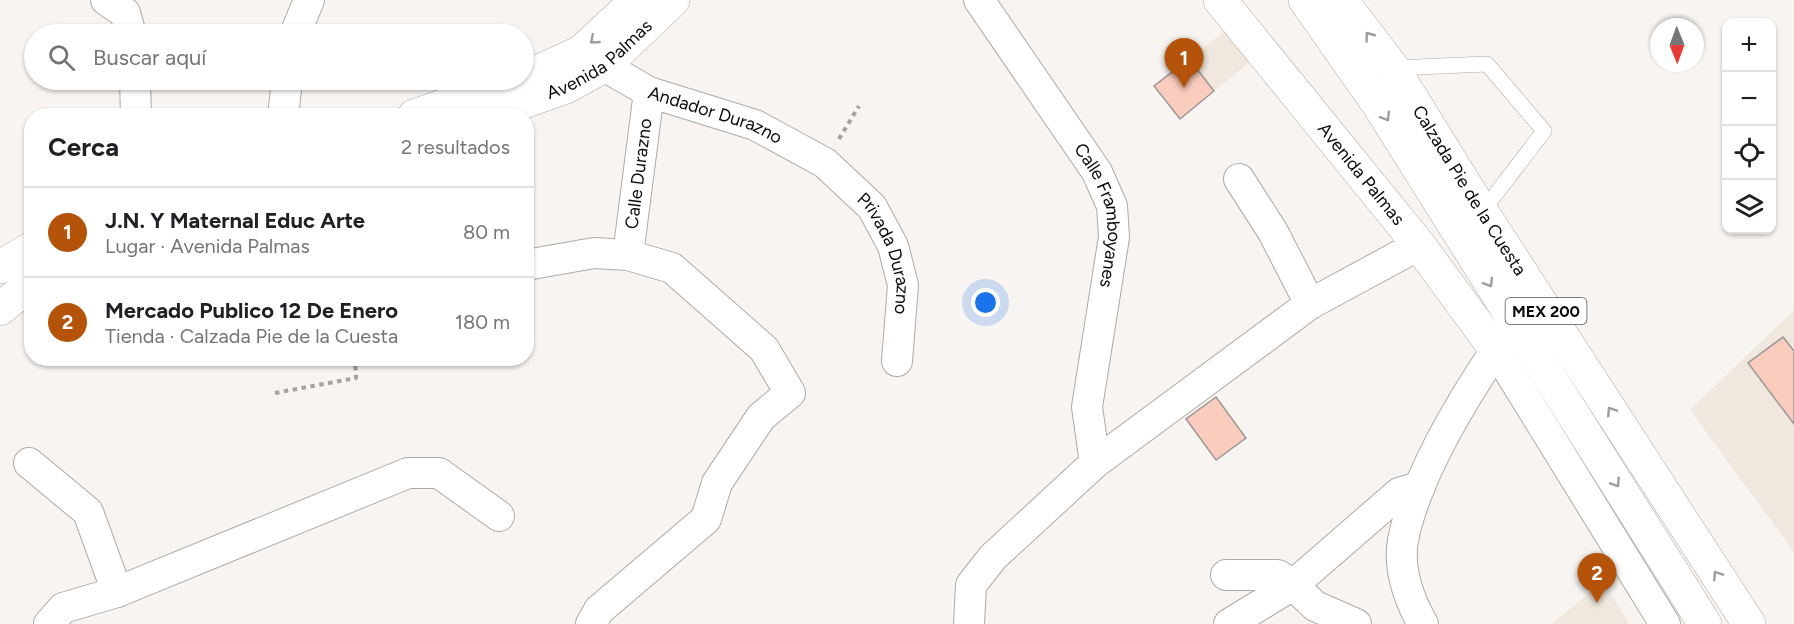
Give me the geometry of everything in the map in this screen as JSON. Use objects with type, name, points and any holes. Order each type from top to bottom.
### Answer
[{"type":"main road","name":"Avenida Palmas","points":[[534,73],[581,52],[637,0]]},
{"type":"main road","name":"Avenida Palmas","points":[[507,108],[566,87],[604,66],[673,0]]},
{"type":"main road","name":"Avenida Palmas","points":[[1220,0],[1419,245],[1509,343]]},
{"type":"main road","name":"Calzada Pie de la Cuesta","points":[[1305,0],[1378,104],[1509,343],[1706,624]]},
{"type":"main road","name":"Calzada Pie de la Cuesta","points":[[1341,0],[1393,68],[1482,212],[1749,624]]},
{"type":"main road","name":"Avenida Palmas","points":[[437,108],[489,90]]},
{"type":"main road","points":[[0,309],[24,290]]},
{"type":"street","points":[[106,0],[125,13],[128,24]]},
{"type":"street","points":[[299,24],[309,0]]},
{"type":"street","name":"Calle Framboyanes","points":[[979,0],[1097,172],[1112,206],[1114,237],[1087,408],[1095,463]]},
{"type":"street","name":"Andador Durazno","points":[[604,66],[649,92],[755,125],[825,163]]},
{"type":"street","points":[[135,90],[136,108]]},
{"type":"street","points":[[284,108],[286,90]]},
{"type":"street","name":"Calle Durazno","points":[[627,255],[649,92]]},
{"type":"street","name":"Privada Durazno","points":[[825,163],[872,207],[893,246],[903,285],[897,361]]},
{"type":"street","points":[[1239,179],[1273,232],[1310,304]]},
{"type":"street","points":[[969,624],[971,585],[993,557],[1095,463],[1310,304],[1419,245]]},
{"type":"street","points":[[534,264],[594,253],[627,255],[672,268],[764,349],[784,379],[790,393],[761,417],[717,483],[706,519],[595,617]]},
{"type":"street","points":[[1423,624],[1412,604],[1404,576],[1403,542],[1420,488],[1473,385],[1509,343],[1665,624]]},
{"type":"street","points":[[29,463],[88,512],[117,592]]},
{"type":"street","points":[[49,624],[63,608],[117,592],[408,472],[439,473],[500,516]]},
{"type":"street","points":[[1229,624],[1293,585],[1399,493],[1420,488]]},
{"type":"street","points":[[1226,575],[1278,575],[1293,585],[1315,606],[1356,624]]},
{"type":"lane","points":[[1393,68],[1487,64],[1544,131],[1482,212]]},
{"type":"path","points":[[825,163],[859,106]]},
{"type":"path","points":[[275,393],[356,378],[355,366]]},
{"type":"shaded area","points":[[1226,30],[1251,61],[1180,119],[1154,86]]},
{"type":"shaded area","points":[[1794,310],[1794,552],[1690,410]]},
{"type":"shaded area","points":[[1603,581],[1629,624],[1552,624]]},
{"type":"building","points":[[1189,59],[1214,91],[1180,119],[1154,86]]},
{"type":"building","points":[[1783,337],[1794,351],[1794,424],[1748,363]]},
{"type":"building","points":[[1216,397],[1246,438],[1216,460],[1186,419]]},
{"type":"place","name":"J.N. Y Maternal Educ Arte","points":[[1184,88]]},
{"type":"place","name":"Mercado Publico 12 De Enero","points":[[1597,603]]}]
